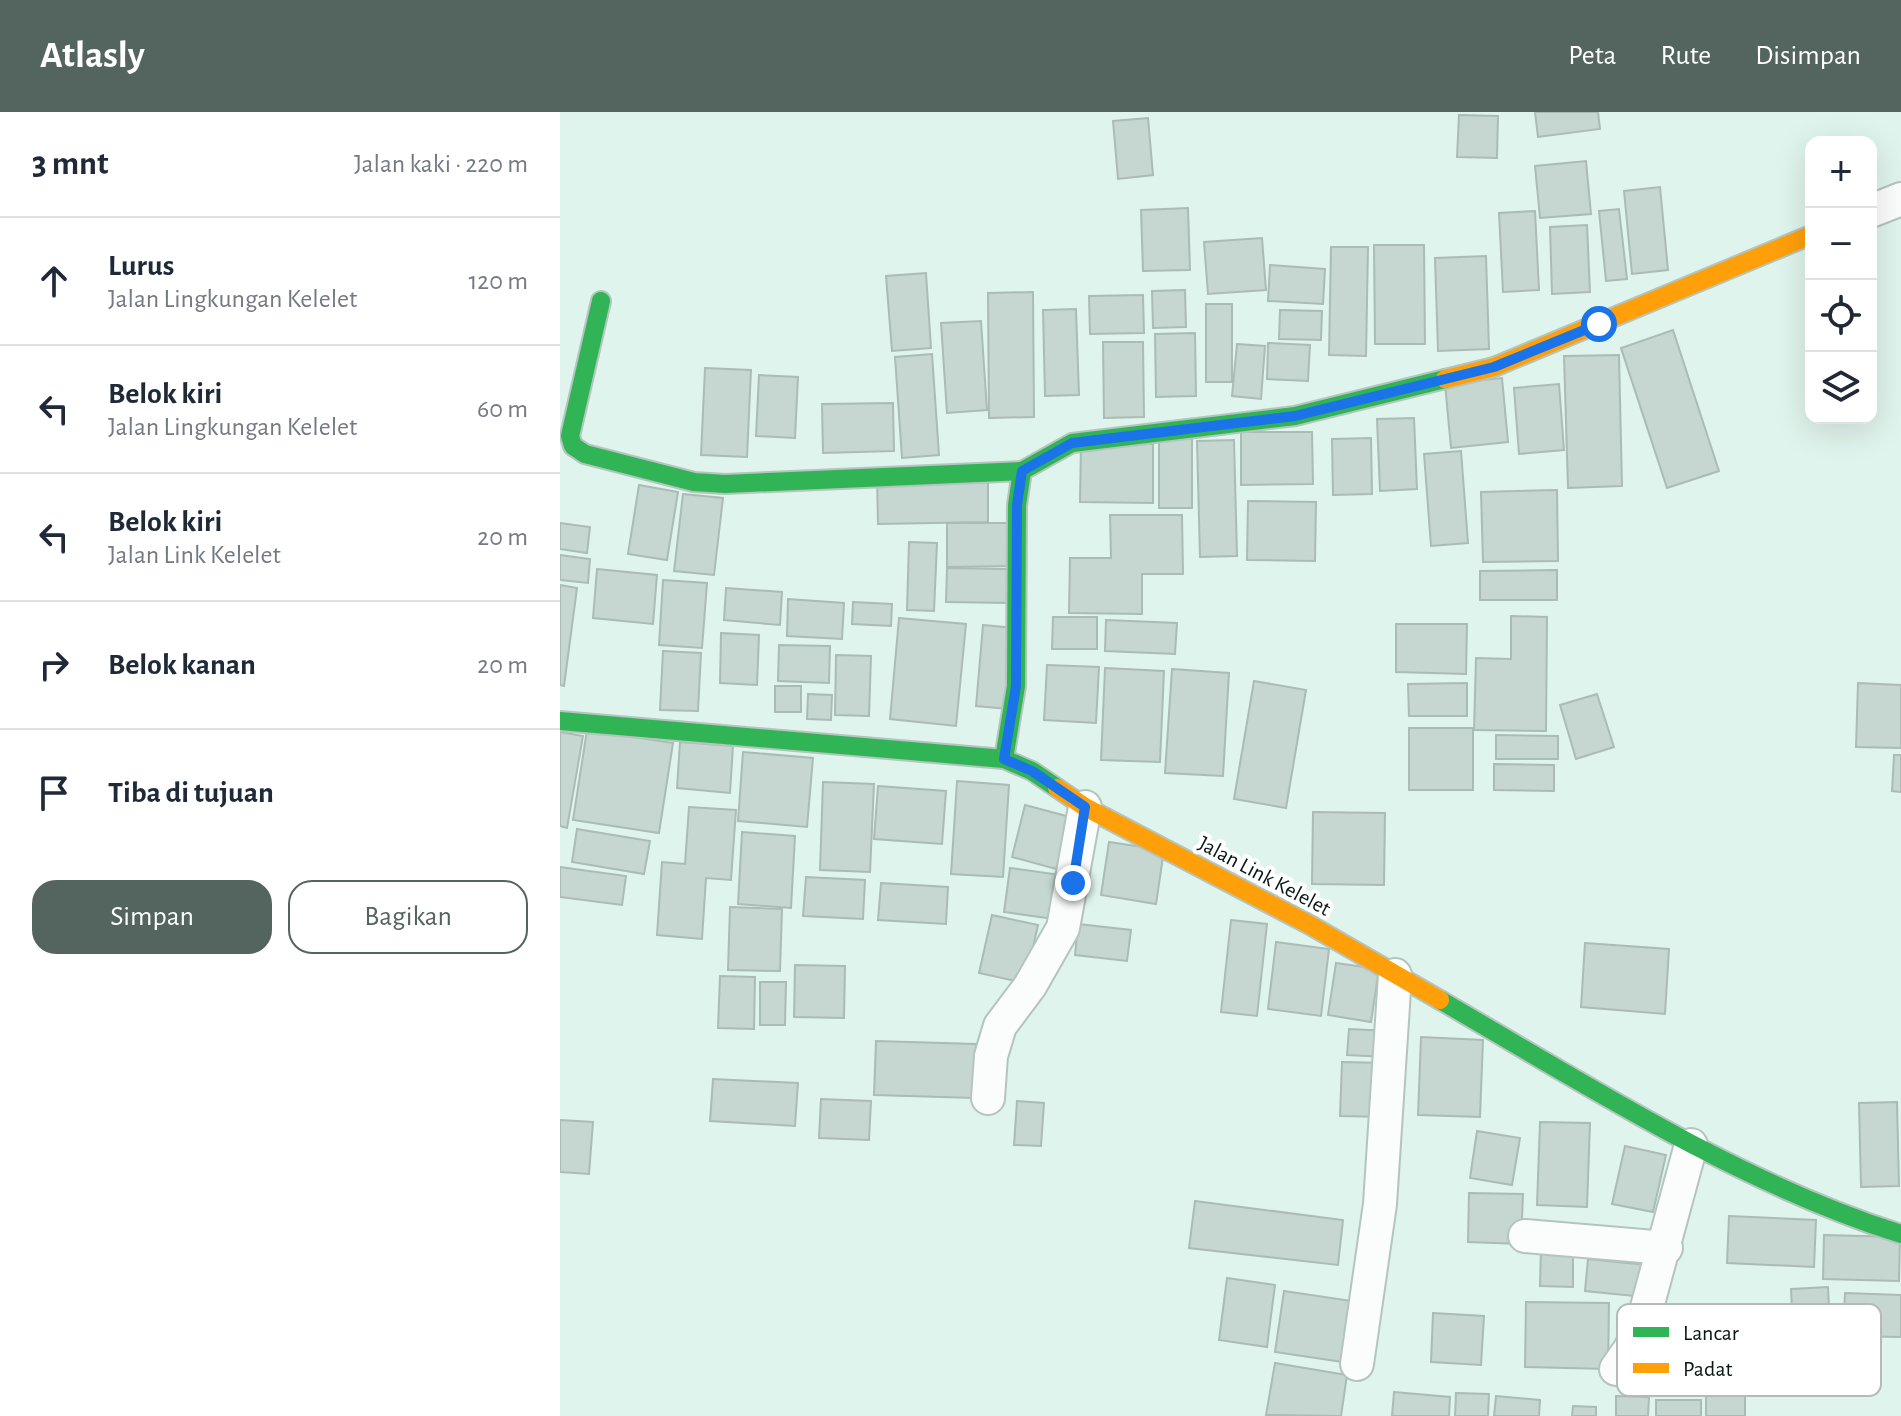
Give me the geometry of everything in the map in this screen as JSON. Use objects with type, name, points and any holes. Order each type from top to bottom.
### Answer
[{"type":"street","points":[[1877,209],[1901,199]]},
{"type":"street","points":[[601,301],[570,436],[573,446],[585,454],[694,482],[725,484],[1022,471],[1072,443],[1295,416],[1494,367],[1805,237]]},
{"type":"street","points":[[1004,759],[1016,686],[1017,505],[1022,471]]},
{"type":"street","name":"Jalan Link Kelelet","points":[[560,721],[1004,759],[1032,771],[1085,807],[1310,925],[1613,1096],[1691,1145],[1869,1224],[1901,1234]]},
{"type":"street","points":[[988,1098],[991,1056],[1000,1026],[1030,986],[1063,928],[1085,807]]},
{"type":"street","points":[[1357,1364],[1380,1204],[1395,975]]},
{"type":"street","points":[[1649,1304],[1691,1145]]},
{"type":"street","points":[[1525,1236],[1666,1248]]},
{"type":"building","points":[[1535,112],[1598,112],[1600,129],[1538,137]]},
{"type":"building","points":[[1459,115],[1498,116],[1497,158],[1457,157]]},
{"type":"building","points":[[1148,118],[1153,175],[1118,179],[1113,121]]},
{"type":"building","points":[[1586,161],[1591,214],[1540,218],[1535,166]]},
{"type":"building","points":[[1660,187],[1668,270],[1632,274],[1624,191]]},
{"type":"building","points":[[1188,208],[1190,270],[1143,271],[1141,210]]},
{"type":"building","points":[[1619,209],[1627,279],[1606,281],[1599,211]]},
{"type":"building","points":[[1535,211],[1539,290],[1503,292],[1499,213]]},
{"type":"building","points":[[1587,225],[1590,292],[1552,294],[1550,227]]},
{"type":"building","points":[[1262,238],[1266,290],[1208,294],[1204,242]]},
{"type":"building","points":[[1374,245],[1424,245],[1425,344],[1375,344]]},
{"type":"building","points":[[1331,247],[1368,247],[1366,356],[1329,355]]},
{"type":"building","points":[[1486,256],[1489,349],[1438,351],[1435,258]]},
{"type":"building","points":[[1270,265],[1325,269],[1323,304],[1268,301]]},
{"type":"building","points":[[926,273],[931,348],[892,351],[886,276]]},
{"type":"building","points":[[1185,290],[1186,327],[1153,328],[1152,291]]},
{"type":"building","points":[[1033,292],[1034,417],[989,418],[988,293]]},
{"type":"building","points":[[1143,295],[1144,333],[1090,334],[1089,296]]},
{"type":"building","points":[[1206,304],[1232,304],[1232,382],[1206,382]]},
{"type":"building","points":[[1076,309],[1079,395],[1045,396],[1043,310]]},
{"type":"building","points":[[1280,310],[1322,311],[1321,340],[1279,339]]},
{"type":"building","points":[[981,321],[987,410],[947,413],[941,323]]},
{"type":"building","points":[[1673,330],[1719,471],[1667,488],[1621,348]]},
{"type":"building","points":[[1195,333],[1196,396],[1156,397],[1155,334]]},
{"type":"building","points":[[1103,342],[1143,342],[1144,417],[1104,418]]},
{"type":"building","points":[[1268,343],[1310,345],[1308,381],[1267,379]]},
{"type":"building","points":[[1237,344],[1265,346],[1261,399],[1232,396]]},
{"type":"building","points":[[932,354],[939,455],[902,458],[895,357]]},
{"type":"building","points":[[1619,355],[1622,486],[1568,488],[1564,356]]},
{"type":"building","points":[[705,368],[751,370],[747,457],[701,455]]},
{"type":"building","points":[[759,375],[798,377],[795,438],[756,436]]},
{"type":"building","points":[[1502,378],[1508,442],[1451,448],[1445,384]]},
{"type":"building","points":[[1559,384],[1564,450],[1519,454],[1514,388]]},
{"type":"building","points":[[893,403],[894,451],[823,453],[822,404]]},
{"type":"building","points":[[1414,418],[1417,489],[1380,491],[1377,419]]},
{"type":"building","points":[[1241,432],[1312,432],[1313,484],[1241,485]]},
{"type":"building","points":[[1159,433],[1192,433],[1192,508],[1159,508]]},
{"type":"building","points":[[1371,438],[1372,494],[1333,495],[1332,439]]},
{"type":"building","points":[[1234,440],[1237,556],[1200,557],[1197,441]]},
{"type":"building","points":[[1081,443],[1153,444],[1153,503],[1080,502]]},
{"type":"building","points":[[1461,451],[1468,543],[1431,546],[1424,454]]},
{"type":"building","points":[[988,475],[988,522],[878,524],[877,477]]},
{"type":"building","points":[[639,485],[678,492],[667,560],[628,554]]},
{"type":"building","points":[[1557,490],[1558,561],[1483,562],[1481,492]]},
{"type":"building","points":[[683,494],[723,498],[714,575],[674,571]]},
{"type":"building","points":[[1248,501],[1316,502],[1315,561],[1247,560]]},
{"type":"building","points":[[1110,515],[1182,515],[1183,574],[1142,574],[1142,614],[1069,613],[1070,558],[1111,558]]},
{"type":"building","points":[[560,523],[590,527],[587,553],[560,549]]},
{"type":"building","points":[[947,523],[1009,523],[1009,566],[947,567]]},
{"type":"building","points":[[909,542],[937,543],[934,611],[907,610]]},
{"type":"building","points":[[560,555],[590,559],[588,583],[560,580]]},
{"type":"building","points":[[947,568],[1010,569],[1009,603],[946,602]]},
{"type":"building","points":[[597,569],[657,575],[653,624],[593,618]]},
{"type":"building","points":[[1557,570],[1557,600],[1480,600],[1480,571]]},
{"type":"building","points":[[663,580],[707,583],[702,648],[659,645]]},
{"type":"building","points":[[560,585],[577,588],[564,686],[560,685]]},
{"type":"building","points":[[726,588],[782,592],[780,625],[724,620]]},
{"type":"building","points":[[788,599],[844,603],[842,639],[787,636]]},
{"type":"building","points":[[853,602],[892,604],[891,626],[852,624]]},
{"type":"building","points":[[1511,616],[1547,617],[1546,731],[1474,730],[1476,658],[1511,659]]},
{"type":"building","points":[[1053,617],[1097,617],[1097,649],[1052,649]]},
{"type":"building","points":[[899,618],[966,624],[956,726],[890,719]]},
{"type":"building","points":[[1106,620],[1177,623],[1175,654],[1105,651]]},
{"type":"building","points":[[1396,624],[1467,624],[1466,674],[1396,672]]},
{"type":"building","points":[[983,625],[1015,628],[1008,709],[976,706]]},
{"type":"building","points":[[721,633],[759,635],[757,685],[720,683]]},
{"type":"building","points":[[779,645],[830,646],[829,683],[778,681]]},
{"type":"building","points":[[663,651],[701,653],[698,711],[660,710]]},
{"type":"building","points":[[836,655],[871,656],[869,716],[835,715]]},
{"type":"building","points":[[1047,665],[1099,667],[1096,723],[1044,720]]},
{"type":"building","points":[[1105,668],[1164,671],[1160,762],[1101,760]]},
{"type":"building","points":[[1172,669],[1229,673],[1223,776],[1165,773]]},
{"type":"building","points":[[1254,681],[1306,690],[1286,808],[1234,799]]},
{"type":"building","points":[[1467,683],[1467,716],[1409,716],[1408,684]]},
{"type":"building","points":[[1858,683],[1901,685],[1901,748],[1856,747]]},
{"type":"building","points":[[775,686],[801,686],[801,712],[775,712]]},
{"type":"building","points":[[808,694],[832,695],[831,720],[807,719]]},
{"type":"building","points":[[1597,694],[1614,747],[1576,759],[1560,705]]},
{"type":"building","points":[[1409,728],[1473,728],[1473,790],[1409,790]]},
{"type":"building","points":[[587,730],[673,743],[659,833],[573,820]]},
{"type":"building","points":[[560,732],[583,736],[567,828],[560,826]]},
{"type":"building","points":[[1496,735],[1558,736],[1558,759],[1496,759]]},
{"type":"building","points":[[680,742],[733,746],[730,793],[677,788]]},
{"type":"building","points":[[743,752],[813,758],[807,827],[738,821]]},
{"type":"building","points":[[1894,755],[1901,755],[1901,792],[1892,791]]},
{"type":"building","points":[[1494,764],[1554,765],[1554,791],[1494,790]]},
{"type":"building","points":[[957,781],[1009,785],[1003,877],[951,874]]},
{"type":"building","points":[[823,782],[874,784],[870,872],[820,870]]},
{"type":"building","points":[[878,786],[946,791],[942,844],[874,839]]},
{"type":"building","points":[[1025,805],[1074,818],[1060,870],[1012,857]]},
{"type":"building","points":[[689,807],[736,810],[731,880],[706,878],[702,939],[657,935],[662,862],[685,864]]},
{"type":"building","points":[[1313,812],[1385,813],[1384,885],[1312,884]]},
{"type":"building","points":[[577,829],[650,841],[644,874],[572,862]]},
{"type":"building","points":[[742,832],[795,836],[791,908],[738,904]]},
{"type":"building","points":[[1109,842],[1164,850],[1156,904],[1101,895]]},
{"type":"building","points":[[560,867],[626,876],[622,905],[560,897]]},
{"type":"building","points":[[1010,868],[1068,876],[1062,920],[1004,912]]},
{"type":"building","points":[[806,877],[865,880],[863,919],[803,916]]},
{"type":"building","points":[[881,883],[948,887],[946,924],[878,920]]},
{"type":"building","points":[[730,907],[782,909],[780,971],[728,970]]},
{"type":"building","points":[[992,915],[1038,925],[1025,983],[979,973]]},
{"type":"building","points":[[1231,920],[1267,924],[1257,1016],[1221,1012]]},
{"type":"building","points":[[1078,924],[1131,930],[1127,961],[1075,955]]},
{"type":"building","points":[[1276,942],[1329,949],[1321,1016],[1268,1009]]},
{"type":"building","points":[[1585,943],[1669,949],[1665,1014],[1581,1007]]},
{"type":"building","points":[[1336,963],[1379,969],[1371,1022],[1328,1015]]},
{"type":"building","points":[[795,965],[845,966],[844,1018],[794,1017]]},
{"type":"building","points":[[720,976],[755,977],[754,1029],[718,1028]]},
{"type":"building","points":[[760,982],[786,982],[785,1025],[760,1025]]},
{"type":"building","points":[[1349,1029],[1389,1031],[1387,1057],[1347,1055]]},
{"type":"building","points":[[1421,1037],[1483,1040],[1480,1117],[1418,1115]]},
{"type":"building","points":[[876,1041],[976,1044],[974,1098],[874,1095]]},
{"type":"building","points":[[1342,1062],[1386,1063],[1384,1117],[1340,1116]]},
{"type":"building","points":[[713,1079],[798,1083],[795,1126],[710,1121]]},
{"type":"building","points":[[821,1099],[871,1101],[869,1140],[819,1138]]},
{"type":"building","points":[[1017,1101],[1044,1103],[1041,1146],[1014,1145]]},
{"type":"building","points":[[1897,1102],[1899,1186],[1861,1187],[1859,1103]]},
{"type":"building","points":[[560,1120],[593,1122],[589,1174],[560,1172]]},
{"type":"building","points":[[1540,1122],[1590,1123],[1587,1207],[1537,1205]]},
{"type":"building","points":[[1477,1131],[1520,1138],[1512,1185],[1470,1178]]},
{"type":"building","points":[[1625,1146],[1666,1155],[1653,1212],[1612,1204]]},
{"type":"building","points":[[1469,1193],[1523,1194],[1521,1244],[1468,1242]]},
{"type":"building","points":[[1195,1201],[1343,1220],[1338,1265],[1189,1248]]},
{"type":"building","points":[[1729,1216],[1816,1220],[1814,1267],[1727,1263]]},
{"type":"building","points":[[1824,1235],[1900,1237],[1899,1281],[1823,1279]]},
{"type":"building","points":[[1541,1245],[1573,1245],[1573,1287],[1540,1286]]},
{"type":"building","points":[[1588,1259],[1647,1265],[1644,1297],[1585,1291]]},
{"type":"building","points":[[1227,1278],[1275,1285],[1267,1347],[1219,1340]]},
{"type":"building","points":[[1828,1287],[1829,1304],[1792,1304],[1791,1289]]},
{"type":"building","points":[[1284,1291],[1352,1301],[1343,1362],[1275,1352]]},
{"type":"building","points":[[1845,1293],[1901,1295],[1901,1337],[1881,1337],[1881,1304],[1844,1304]]},
{"type":"building","points":[[1526,1302],[1609,1303],[1608,1369],[1525,1367]]},
{"type":"building","points":[[1433,1313],[1484,1316],[1481,1365],[1431,1362]]},
{"type":"building","points":[[1275,1363],[1347,1375],[1341,1416],[1266,1415]]},
{"type":"building","points":[[1394,1392],[1450,1397],[1449,1416],[1392,1416]]},
{"type":"building","points":[[1456,1393],[1489,1394],[1488,1416],[1455,1416]]},
{"type":"building","points":[[1496,1396],[1540,1400],[1539,1416],[1494,1416]]},
{"type":"building","points":[[1616,1396],[1649,1397],[1648,1416],[1616,1416]]},
{"type":"building","points":[[1706,1396],[1745,1396],[1745,1416],[1706,1416]]},
{"type":"building","points":[[1656,1400],[1701,1400],[1701,1416],[1656,1416]]},
{"type":"building","points":[[1573,1406],[1596,1407],[1596,1416],[1572,1416]]},
{"type":"traffic: fast","points":[[601,301],[570,436],[573,446],[585,454],[694,482],[725,484],[1022,471]]},
{"type":"traffic: fast","points":[[1004,759],[1016,686],[1017,505],[1022,471],[1072,443],[1295,416],[1445,379]]},
{"type":"traffic: fast","points":[[560,721],[1004,759],[1032,771],[1057,788]]},
{"type":"traffic: fast","points":[[1440,1000],[1608,1098],[1723,1160],[1841,1213],[1901,1234]]},
{"type":"traffic: slow","points":[[1445,379],[1494,367],[1805,237]]},
{"type":"traffic: slow","points":[[1057,788],[1085,807],[1310,925],[1440,1000]]},
{"type":"route","points":[[1073,883],[1085,807],[1032,771],[1004,759],[1016,686],[1017,505],[1022,471],[1072,443],[1295,416],[1494,367],[1599,324]]}]
